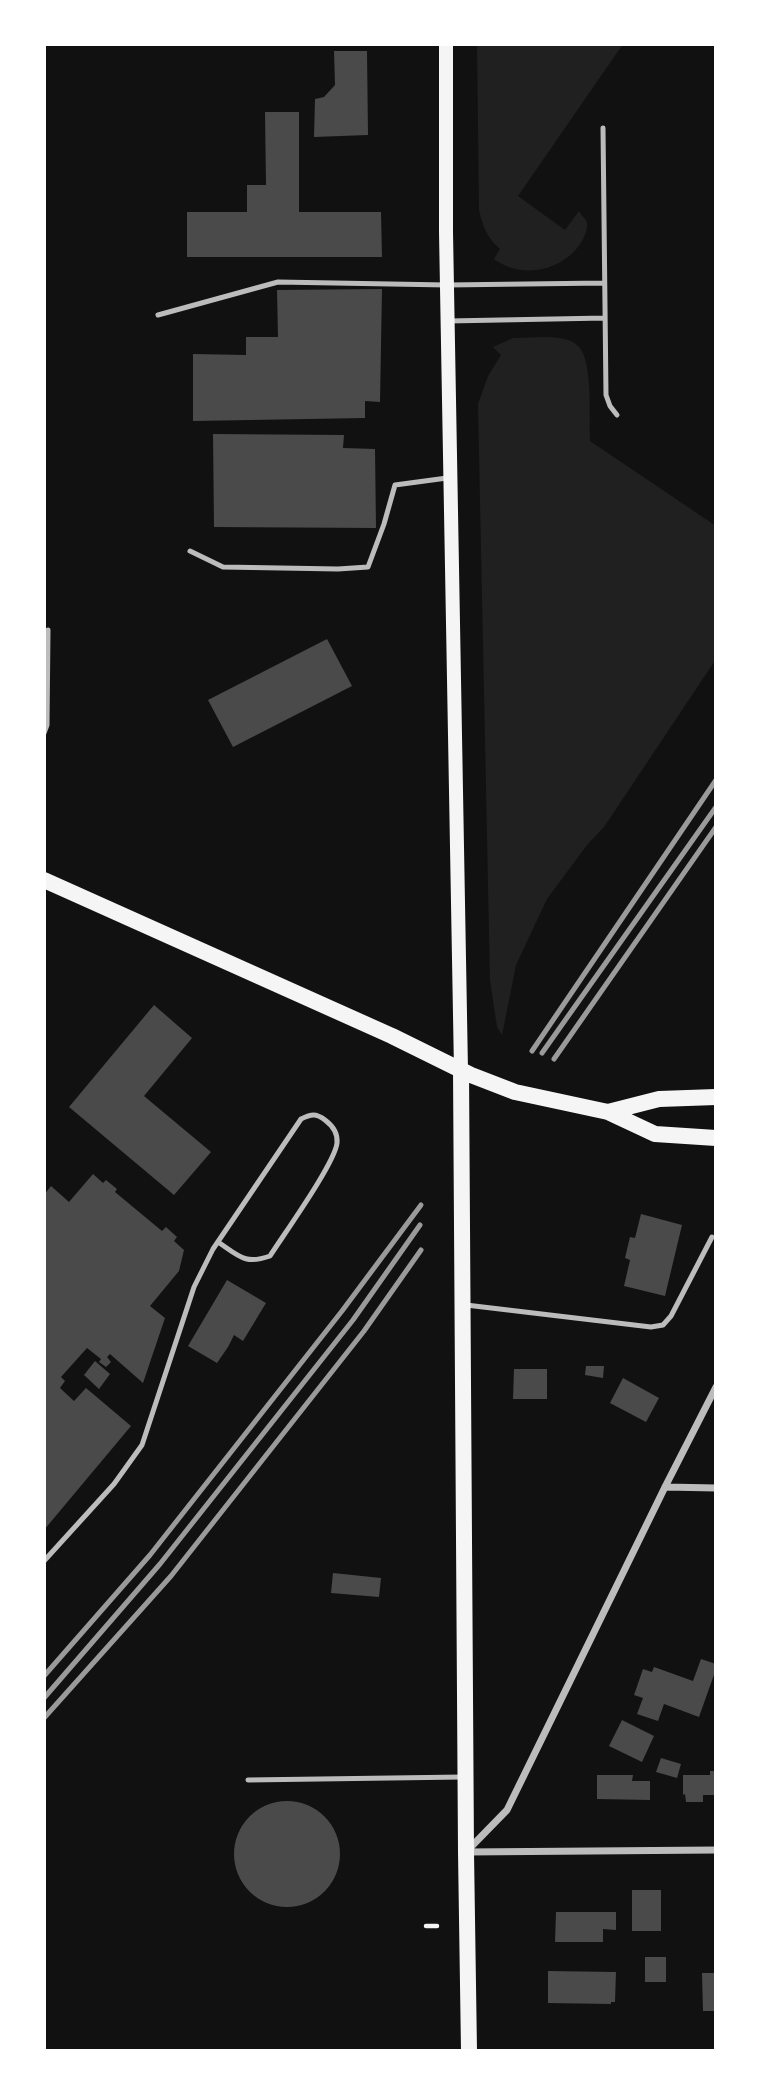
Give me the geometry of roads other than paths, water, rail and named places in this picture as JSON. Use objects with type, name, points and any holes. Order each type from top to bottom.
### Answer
[{"type":"main road","points":[[446,44],[446,232],[461,1070],[469,2051]]},
{"type":"main road","points":[[44,880],[392,1035],[461,1070],[515,1092],[608,1112],[655,1134],[716,1138]]},
{"type":"main road","points":[[608,1112],[659,1099],[716,1097]]},
{"type":"street","points":[[466,1852],[507,1810],[716,1387]]},
{"type":"street","points":[[665,1487],[716,1488]]},
{"type":"street","points":[[466,1852],[716,1850]]},
{"type":"lane","points":[[603,128],[606,395],[617,415]]},
{"type":"lane","points":[[158,315],[278,282],[447,285],[604,283]]},
{"type":"lane","points":[[448,321],[605,318]]},
{"type":"lane","points":[[190,551],[223,567],[368,567],[395,485],[451,478]]},
{"type":"lane","points":[[44,733],[47,725],[48,630]]},
{"type":"lane","points":[[44,1560],[114,1484],[142,1446],[194,1287],[218,1242],[301,1119],[310,1114],[319,1116],[333,1126],[337,1134],[335,1155],[271,1255],[255,1261],[244,1259],[218,1242]]},
{"type":"lane","points":[[463,1305],[570,1319],[651,1327],[663,1325],[671,1316],[712,1237]]},
{"type":"lane","points":[[248,1780],[466,1777]]},
{"type":"railway","points":[[532,1051],[716,780]]},
{"type":"railway","points":[[542,1053],[716,807]]},
{"type":"railway","points":[[554,1059],[716,827]]},
{"type":"railway","points":[[44,1676],[150,1555],[342,1311],[421,1205]]},
{"type":"railway","points":[[44,1698],[160,1564],[353,1320],[420,1225]]},
{"type":"railway","points":[[44,1718],[171,1576],[364,1331],[421,1250]]}]
